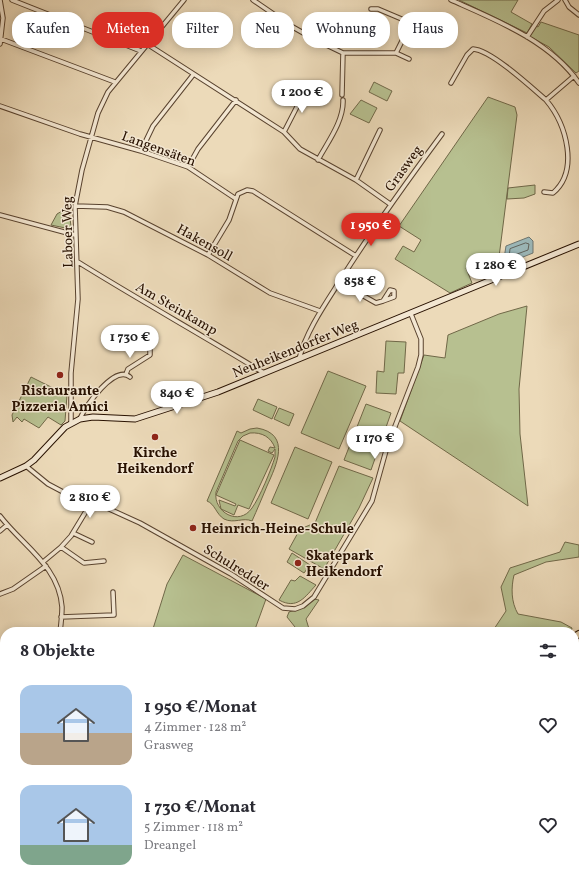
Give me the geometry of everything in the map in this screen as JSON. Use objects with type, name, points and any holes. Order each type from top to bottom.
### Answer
[{"type":"street","points":[[0,0],[0,44]]},
{"type":"street","points":[[12,0],[141,51]]},
{"type":"street","name":"Laboer Weg","points":[[164,24],[184,0]]},
{"type":"street","points":[[253,0],[314,40],[344,53],[396,52],[409,59]]},
{"type":"street","points":[[451,0],[484,14],[527,37],[547,52],[574,76],[579,83]]},
{"type":"street","points":[[527,37],[544,11],[558,0]]},
{"type":"street","points":[[565,0],[569,7],[579,15]]},
{"type":"street","points":[[371,9],[378,9],[404,20],[408,29],[396,52]]},
{"type":"street","points":[[1,39],[115,82]]},
{"type":"street","name":"Laboer Weg","points":[[72,423],[71,372],[78,299],[78,262],[75,235],[75,206],[77,191],[103,102],[115,82],[144,48]]},
{"type":"street","points":[[154,48],[193,75],[236,100],[284,132],[300,149],[356,180],[390,204]]},
{"type":"street","points":[[451,83],[467,55],[473,49],[479,49],[503,64],[546,100],[564,128],[571,148],[572,161],[570,172],[564,184],[553,193],[544,192]]},
{"type":"street","points":[[342,95],[344,53]]},
{"type":"street","points":[[141,151],[153,126],[193,75]]},
{"type":"street","points":[[546,100],[574,76]]},
{"type":"street","points":[[284,132],[301,99],[300,96]]},
{"type":"street","points":[[188,167],[198,149],[236,100]]},
{"type":"street","points":[[318,160],[339,120],[343,110],[342,100]]},
{"type":"street","name":"Langensäten","points":[[0,106],[80,134],[92,136],[188,167],[236,200]]},
{"type":"street","points":[[356,180],[380,130]]},
{"type":"street","name":"Grasweg","points":[[298,360],[303,345],[320,311],[390,204],[442,134]]},
{"type":"street","points":[[208,254],[230,220],[238,194],[244,191],[253,191],[356,256]]},
{"type":"street","name":"Hakensoll","points":[[75,206],[107,207],[120,211],[208,254],[270,293],[320,311]]},
{"type":"street","points":[[0,221],[1,215],[75,235]]},
{"type":"street","name":"Neuheikendorfer Weg","points":[[80,419],[92,417],[127,419],[140,418],[218,392],[579,244]]},
{"type":"street","name":"Am Steinkamp","points":[[78,262],[165,316],[202,334],[265,374]]},
{"type":"street","points":[[339,282],[376,303],[383,301]]},
{"type":"street","name":"Schulredder","points":[[26,466],[54,488],[133,520],[239,579],[274,604],[289,610],[303,606],[314,597],[372,500],[387,447],[420,361],[420,339],[411,314]]},
{"type":"street","points":[[126,374],[128,369],[150,355],[150,349]]},
{"type":"street","points":[[0,478],[26,466],[34,460],[65,427],[80,419],[84,411],[109,380],[118,374],[126,374],[130,377]]},
{"type":"street","points":[[0,594],[13,589],[45,564],[73,533],[91,503]]},
{"type":"street","points":[[0,516],[6,525],[45,564],[55,581],[59,592],[60,627]]},
{"type":"street","points":[[0,531],[6,525]]},
{"type":"street","points":[[73,533],[92,542]]},
{"type":"street","points":[[61,546],[84,563],[104,560]]},
{"type":"street","points":[[61,617],[114,615],[113,592]]},
{"type":"green space","points":[[459,0],[518,0],[511,12],[532,24],[527,33]]},
{"type":"green space","points":[[541,22],[579,35],[579,71],[576,73],[549,47],[529,36]]},
{"type":"green space","points":[[374,82],[392,91],[387,101],[369,92]]},
{"type":"green space","points":[[488,97],[515,107],[517,115],[497,273],[492,275],[485,259],[466,268],[472,283],[450,293],[395,259],[403,246],[414,252],[421,240],[399,226]]},
{"type":"green space","points":[[361,100],[377,108],[369,123],[350,114]]},
{"type":"green space","points":[[535,185],[535,194],[524,198],[507,199],[508,188]]},
{"type":"green space","points":[[62,211],[69,211],[70,229],[51,225],[57,214]]},
{"type":"green space","points":[[527,306],[519,389],[520,434],[528,506],[400,421],[424,355],[445,358],[448,335],[499,314]]},
{"type":"green space","points":[[386,341],[406,342],[404,373],[398,373],[396,394],[376,393],[377,371],[384,372]]},
{"type":"green space","points":[[328,371],[366,386],[339,449],[301,433]]},
{"type":"green space","points":[[31,377],[67,395],[65,421],[61,425],[48,417],[39,428],[24,419],[22,422],[17,417],[13,422],[12,415]]},
{"type":"green space","points":[[258,399],[277,407],[272,419],[253,410]]},
{"type":"green space","points":[[366,404],[391,413],[371,470],[344,460]]},
{"type":"green space","points":[[279,408],[294,414],[289,426],[274,419]]},
{"type":"green space","points":[[257,428],[268,431],[275,437],[278,444],[277,460],[271,478],[252,521],[235,521],[224,519],[212,504],[207,501],[237,431],[241,433]],"holes":[[[250,433],[258,433],[266,436],[275,448],[270,447],[268,451],[272,453],[275,449],[275,457],[265,483],[252,508],[247,514],[234,517],[228,515],[219,506],[216,499],[216,492],[238,441],[243,436]]]},
{"type":"green space","points":[[240,440],[274,455],[249,509],[238,505],[234,515],[221,509],[219,500],[235,506],[236,504],[216,495]]},
{"type":"green space","points":[[295,447],[332,462],[308,519],[271,503]]},
{"type":"green space","points":[[339,466],[373,478],[359,508],[324,569],[289,549],[300,529],[315,523]]},
{"type":"green space","points":[[565,542],[579,545],[579,557],[546,562],[514,575],[512,595],[518,614],[561,622],[570,627],[495,627],[506,611],[501,587],[510,568],[560,552]]},
{"type":"green space","name":"Skatepark Heikendorf","points":[[292,553],[310,565],[304,573],[287,562]]},
{"type":"green space","points":[[183,555],[266,599],[256,627],[154,627],[167,584]]},
{"type":"green space","points":[[300,576],[316,585],[304,598],[296,603],[285,603],[279,600],[291,580],[295,581]]},
{"type":"green space","points":[[314,599],[319,600],[306,619],[308,627],[295,627],[287,617],[289,612],[305,607]]},
{"type":"water","points":[[529,237],[533,241],[533,253],[503,265],[506,246]]},
{"type":"place","name":"Ristaurante Pizzeria Amici","points":[[60,375]]},
{"type":"place","name":"Kirche Heikendorf","points":[[155,437]]},
{"type":"place","name":"Heinrich-Heine-Schule","points":[[193,528]]},
{"type":"place","name":"Skatepark Heikendorf","points":[[298,563]]}]
